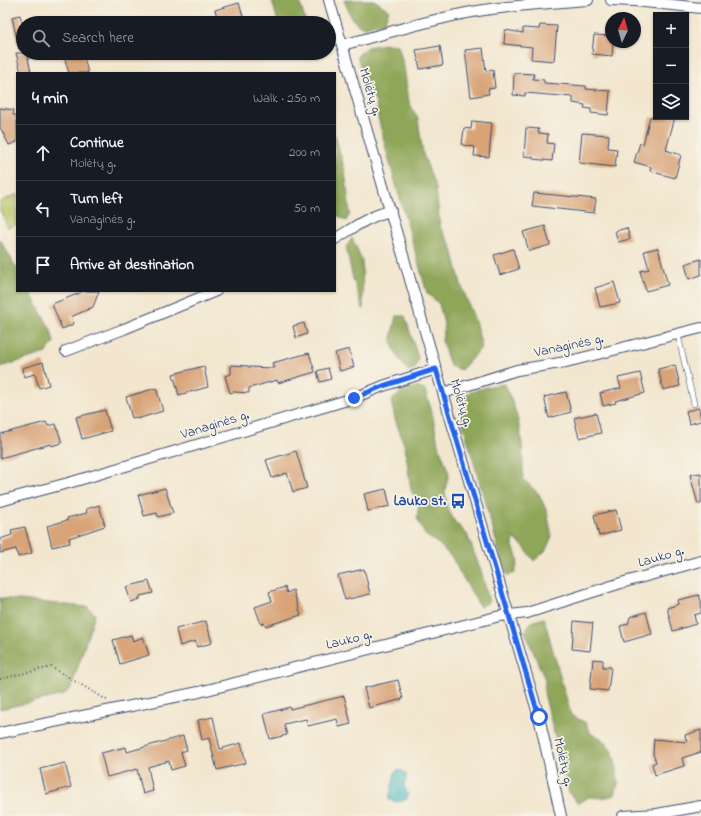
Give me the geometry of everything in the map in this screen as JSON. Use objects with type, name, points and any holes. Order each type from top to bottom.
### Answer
[{"type":"street","name":"Molėtų g.","points":[[329,0],[334,16]]},
{"type":"street","points":[[342,45],[444,18],[517,3],[588,0]]},
{"type":"street","points":[[611,0],[701,8]]},
{"type":"street","name":"Molėtų g.","points":[[336,24],[539,717],[561,816]]},
{"type":"street","points":[[336,238],[369,218],[391,211]]},
{"type":"street","points":[[66,351],[214,292]]},
{"type":"street","name":"Vanaginės g.","points":[[443,393],[517,370],[566,362],[701,328]]},
{"type":"street","name":"Vanaginės g.","points":[[0,501],[72,482],[339,403],[383,386],[436,369]]},
{"type":"street","name":"Lauko g.","points":[[0,733],[199,692],[500,616],[527,613],[621,583],[701,561]]},
{"type":"street","points":[[623,816],[657,814],[701,806]]},
{"type":"lane","points":[[678,335],[694,404]]},
{"type":"path","points":[[0,679],[51,668],[121,708]]},
{"type":"green space","points":[[272,0],[299,0],[304,16],[276,16]]},
{"type":"green space","points":[[344,0],[374,0],[389,10],[384,23],[362,28],[352,19]]},
{"type":"green space","points":[[386,44],[398,45],[404,67],[409,102],[418,119],[423,154],[436,188],[440,227],[451,245],[461,284],[475,321],[482,347],[461,370],[450,366],[442,341],[444,324],[439,304],[427,293],[387,153],[378,117],[376,102],[368,89],[357,56],[367,47]]},
{"type":"green space","points":[[336,139],[345,171],[350,214],[346,221],[337,215]]},
{"type":"green space","points":[[16,194],[16,224],[8,228],[0,210],[0,202]]},
{"type":"green space","points":[[352,238],[362,260],[363,309],[353,279],[346,247]]},
{"type":"green space","points":[[0,239],[16,267],[16,292],[30,292],[51,330],[54,342],[46,353],[0,367]]},
{"type":"green space","points":[[396,316],[405,316],[418,358],[415,369],[408,371],[394,349],[392,334]]},
{"type":"green space","points":[[505,384],[518,419],[523,453],[523,479],[539,494],[547,512],[552,536],[546,550],[534,561],[524,547],[514,538],[513,546],[518,560],[515,573],[508,576],[499,551],[461,417],[460,398],[482,388]]},
{"type":"green space","points":[[416,387],[425,390],[432,412],[438,444],[449,473],[445,490],[447,507],[455,522],[467,534],[482,574],[489,602],[480,607],[453,559],[439,544],[425,535],[417,518],[419,504],[411,490],[405,447],[395,419],[391,401],[406,388]]},
{"type":"green space","points":[[0,598],[88,607],[95,614],[71,688],[64,695],[0,709]]},
{"type":"green space","points":[[544,618],[571,715],[586,723],[591,734],[601,738],[612,749],[617,769],[618,784],[615,795],[603,798],[589,797],[578,804],[569,793],[544,693],[545,680],[525,632],[531,622]]},
{"type":"water","points":[[397,770],[403,771],[406,774],[404,785],[408,794],[407,799],[398,802],[389,799],[395,772]]},
{"type":"building","points":[[239,3],[243,16],[217,16],[215,10]]},
{"type":"building","points":[[16,16],[16,35],[12,17]]},
{"type":"building","points":[[540,25],[557,26],[554,61],[531,59],[532,47],[504,44],[505,30],[523,33],[523,28],[539,29]]},
{"type":"building","points":[[594,35],[605,36],[605,48],[613,48],[612,56],[592,54]]},
{"type":"building","points":[[440,46],[443,65],[420,69],[416,50]]},
{"type":"building","points":[[483,48],[486,71],[493,70],[495,88],[488,89],[489,94],[471,97],[465,50]]},
{"type":"building","points":[[18,60],[28,60],[31,72],[21,72]]},
{"type":"building","points":[[65,60],[85,60],[88,72],[69,72]]},
{"type":"building","points":[[514,73],[534,74],[533,79],[544,80],[544,83],[586,86],[586,89],[610,91],[608,115],[591,113],[591,109],[584,108],[585,105],[573,103],[573,97],[525,93],[525,96],[513,95]]},
{"type":"building","points":[[0,108],[14,110],[13,115],[16,115],[16,142],[9,145],[0,127]]},
{"type":"building","points":[[650,117],[653,117],[653,120],[674,120],[666,150],[681,155],[675,178],[650,171],[651,167],[634,162],[640,143],[643,144]]},
{"type":"building","points":[[472,121],[492,123],[489,157],[474,156],[475,147],[462,145],[464,128],[471,129]]},
{"type":"building","points":[[526,128],[539,129],[538,133],[548,134],[547,143],[554,144],[552,161],[533,159],[533,157],[524,156]]},
{"type":"building","points":[[582,133],[609,135],[608,148],[617,149],[615,167],[579,163]]},
{"type":"building","points":[[534,193],[596,199],[594,213],[532,206]]},
{"type":"building","points":[[545,226],[550,245],[529,251],[523,232]]},
{"type":"building","points":[[627,228],[630,239],[618,242],[615,231]]},
{"type":"building","points":[[658,248],[668,285],[646,291],[640,271],[649,269],[644,251]]},
{"type":"building","points":[[513,249],[519,269],[500,275],[494,255]]},
{"type":"building","points":[[701,259],[701,275],[689,279],[685,264]]},
{"type":"building","points":[[614,282],[620,303],[600,307],[595,288]]},
{"type":"building","points":[[99,292],[93,307],[71,317],[74,324],[62,329],[52,304],[80,293]]},
{"type":"building","points":[[304,323],[307,334],[296,338],[293,326]]},
{"type":"building","points":[[349,349],[354,367],[340,371],[335,353]]},
{"type":"building","points":[[309,353],[315,372],[278,383],[277,380],[249,388],[249,393],[230,393],[225,376],[231,374],[231,365],[274,368],[272,363]]},
{"type":"building","points":[[43,362],[49,385],[39,388],[35,374],[24,377],[22,368]]},
{"type":"building","points":[[675,365],[680,386],[663,390],[658,369]]},
{"type":"building","points":[[204,366],[208,387],[179,395],[173,374]]},
{"type":"building","points":[[328,368],[331,379],[320,382],[317,371]]},
{"type":"building","points":[[640,373],[645,393],[615,401],[616,403],[603,406],[600,393],[621,388],[618,378]]},
{"type":"building","points":[[156,388],[163,411],[137,419],[137,417],[132,418],[126,397]]},
{"type":"building","points":[[566,392],[571,412],[549,418],[544,397]]},
{"type":"building","points":[[699,408],[701,421],[689,424],[686,411]]},
{"type":"building","points":[[105,410],[111,431],[82,439],[76,417]]},
{"type":"building","points":[[596,413],[601,433],[579,438],[574,418]]},
{"type":"building","points":[[46,422],[48,426],[56,424],[62,443],[51,446],[51,444],[0,458],[0,434]]},
{"type":"building","points":[[296,451],[307,488],[293,492],[287,473],[272,478],[266,460]]},
{"type":"building","points":[[701,473],[701,504],[698,504],[690,475]]},
{"type":"building","points":[[165,488],[173,513],[158,517],[157,513],[144,516],[138,495]]},
{"type":"building","points":[[386,489],[390,506],[368,511],[364,494]]},
{"type":"building","points":[[99,505],[105,526],[69,538],[70,543],[52,547],[47,526],[68,520],[67,518],[87,513],[86,509]]},
{"type":"building","points":[[616,510],[621,530],[599,536],[594,515]]},
{"type":"building","points":[[25,527],[32,553],[18,557],[16,549],[0,553],[0,539],[12,535],[11,530]]},
{"type":"building","points":[[364,569],[370,594],[345,600],[338,575]]},
{"type":"building","points":[[149,581],[153,593],[140,596],[140,599],[131,602],[126,587]]},
{"type":"building","points":[[285,587],[287,593],[293,590],[301,615],[266,626],[264,623],[261,624],[255,607],[272,601],[269,592]]},
{"type":"building","points":[[699,595],[701,601],[701,613],[694,615],[696,624],[673,631],[667,608],[679,604],[678,600]]},
{"type":"building","points":[[646,612],[652,634],[624,642],[620,626],[628,624],[630,617]]},
{"type":"building","points":[[206,621],[212,643],[197,647],[195,641],[180,646],[176,629]]},
{"type":"building","points":[[574,621],[593,623],[590,651],[572,649]]},
{"type":"building","points":[[131,635],[133,641],[143,637],[149,655],[120,664],[113,640]]},
{"type":"building","points":[[593,659],[603,660],[603,667],[611,667],[608,691],[590,689]]},
{"type":"building","points":[[398,680],[403,699],[369,708],[364,688]]},
{"type":"building","points":[[344,696],[351,724],[339,727],[337,719],[308,726],[306,719],[284,724],[287,735],[270,739],[264,714]]},
{"type":"building","points":[[213,717],[220,749],[241,743],[246,763],[217,770],[209,738],[202,740],[198,720]]},
{"type":"building","points":[[701,730],[701,752],[682,758],[684,766],[655,775],[652,764],[656,762],[653,754],[654,739],[687,742],[685,735]]},
{"type":"building","points":[[183,736],[187,750],[181,752],[185,766],[171,770],[169,761],[148,767],[153,791],[143,794],[137,769],[107,777],[101,753],[126,747],[127,752]]},
{"type":"building","points":[[65,763],[71,787],[46,794],[40,769]]},
{"type":"place","name":"Lauko st.","points":[[458,501]]},
{"type":"route","points":[[354,398],[383,386],[436,369],[539,717]]}]
